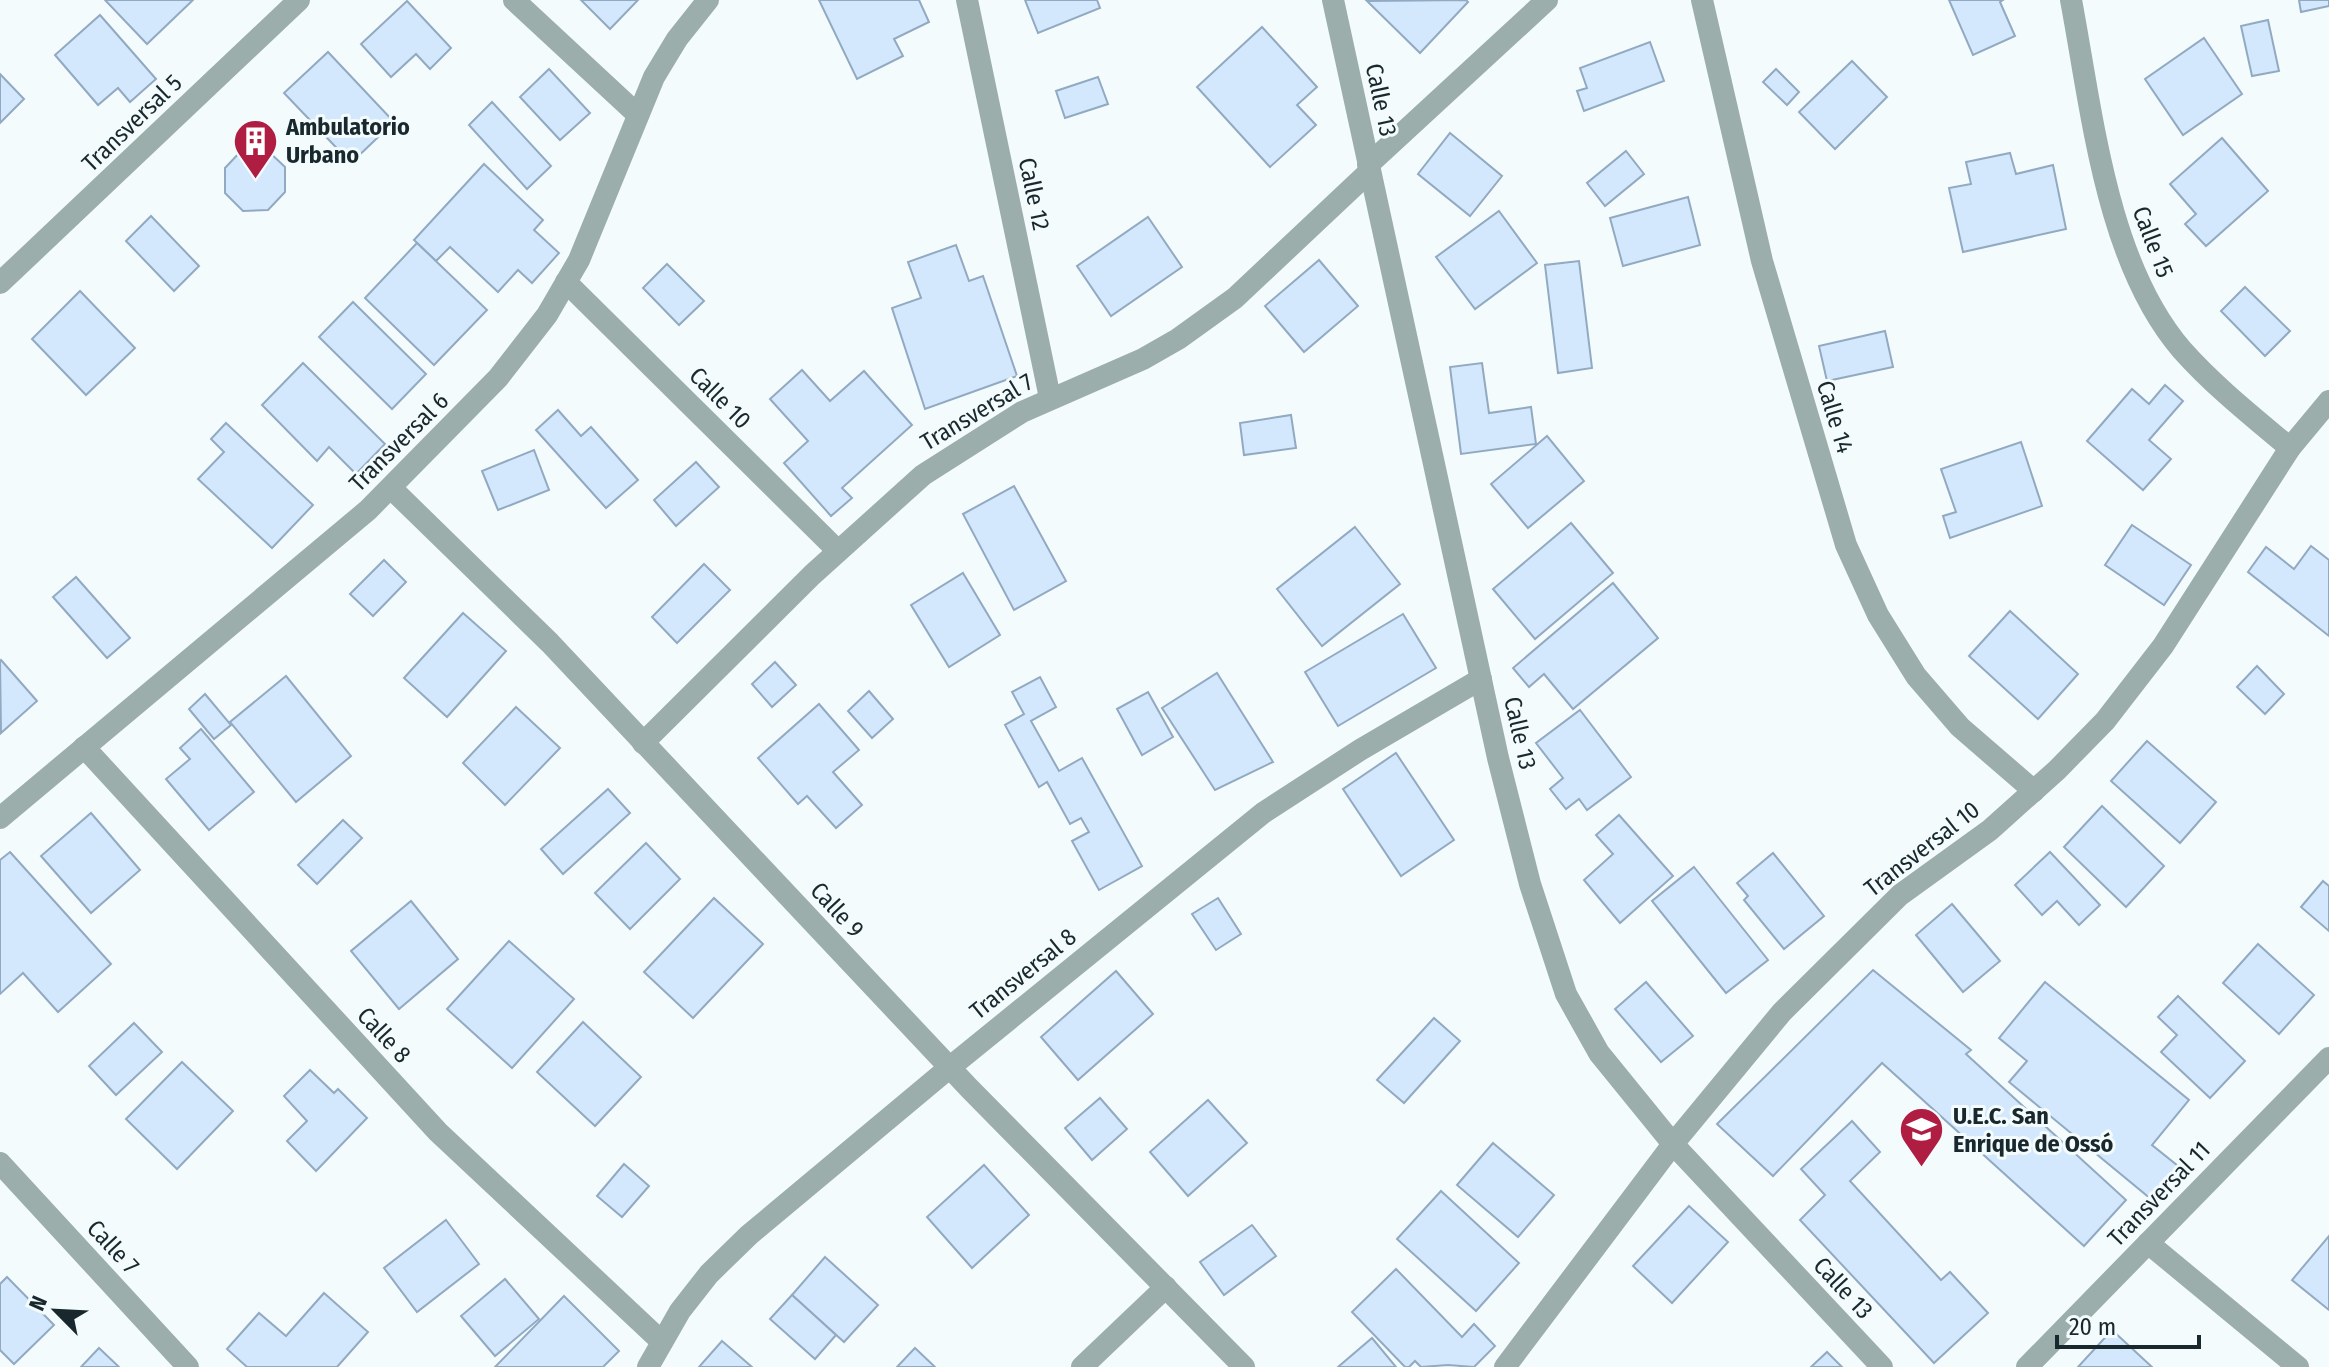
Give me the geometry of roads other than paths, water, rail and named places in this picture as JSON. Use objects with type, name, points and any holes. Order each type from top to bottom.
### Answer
[{"type":"street","name":"Transversal 5","points":[[0,283],[299,0]]},
{"type":"street","points":[[514,0],[638,115]]},
{"type":"street","name":"Transversal 6","points":[[0,818],[368,510],[498,378],[547,315],[566,282],[592,230],[654,77],[677,39],[708,0]]},
{"type":"street","name":"Calle 12","points":[[967,0],[1050,398]]},
{"type":"street","name":"Calle 13","points":[[1333,0],[1481,679],[1530,884],[1566,994],[1599,1053],[1673,1144],[1882,1367]]},
{"type":"street","name":"Transversal 7","points":[[643,743],[838,551],[923,475],[983,435],[1050,398],[1143,359],[1178,339],[1235,298],[1547,0]]},
{"type":"street","name":"Calle 14","points":[[1702,0],[1762,261],[1846,545],[1878,615],[1916,676],[1960,727],[2034,791]]},
{"type":"street","name":"Calle 15","points":[[2071,0],[2110,202],[2128,256],[2147,299],[2181,349],[2222,390],[2290,448]]},
{"type":"street","name":"Calle 10","points":[[566,282],[838,551]]},
{"type":"street","name":"Transversal 10","points":[[1505,1367],[1673,1144],[1782,1012],[1900,895],[1990,830],[2105,721],[2163,646],[2290,448],[2329,401]]},
{"type":"street","name":"Calle 9","points":[[391,488],[550,643],[949,1068],[1244,1367]]},
{"type":"street","name":"Transversal 8","points":[[648,1367],[680,1311],[709,1274],[749,1235],[949,1068],[1263,813],[1360,750],[1481,679]]},
{"type":"street","name":"Calle 8","points":[[84,747],[438,1132],[662,1342]]},
{"type":"street","name":"Transversal 11","points":[[2027,1367],[2329,1058]]},
{"type":"street","name":"Calle 7","points":[[0,1163],[188,1367]]},
{"type":"street","points":[[2148,1243],[2298,1367]]},
{"type":"street","points":[[1082,1367],[1166,1287]]},
{"type":"place","name":"Ambulatorio Urbano","points":[[255,180]]},
{"type":"place","name":"U.E.C. San Enrique de Ossó","points":[[1922,1169]]}]
